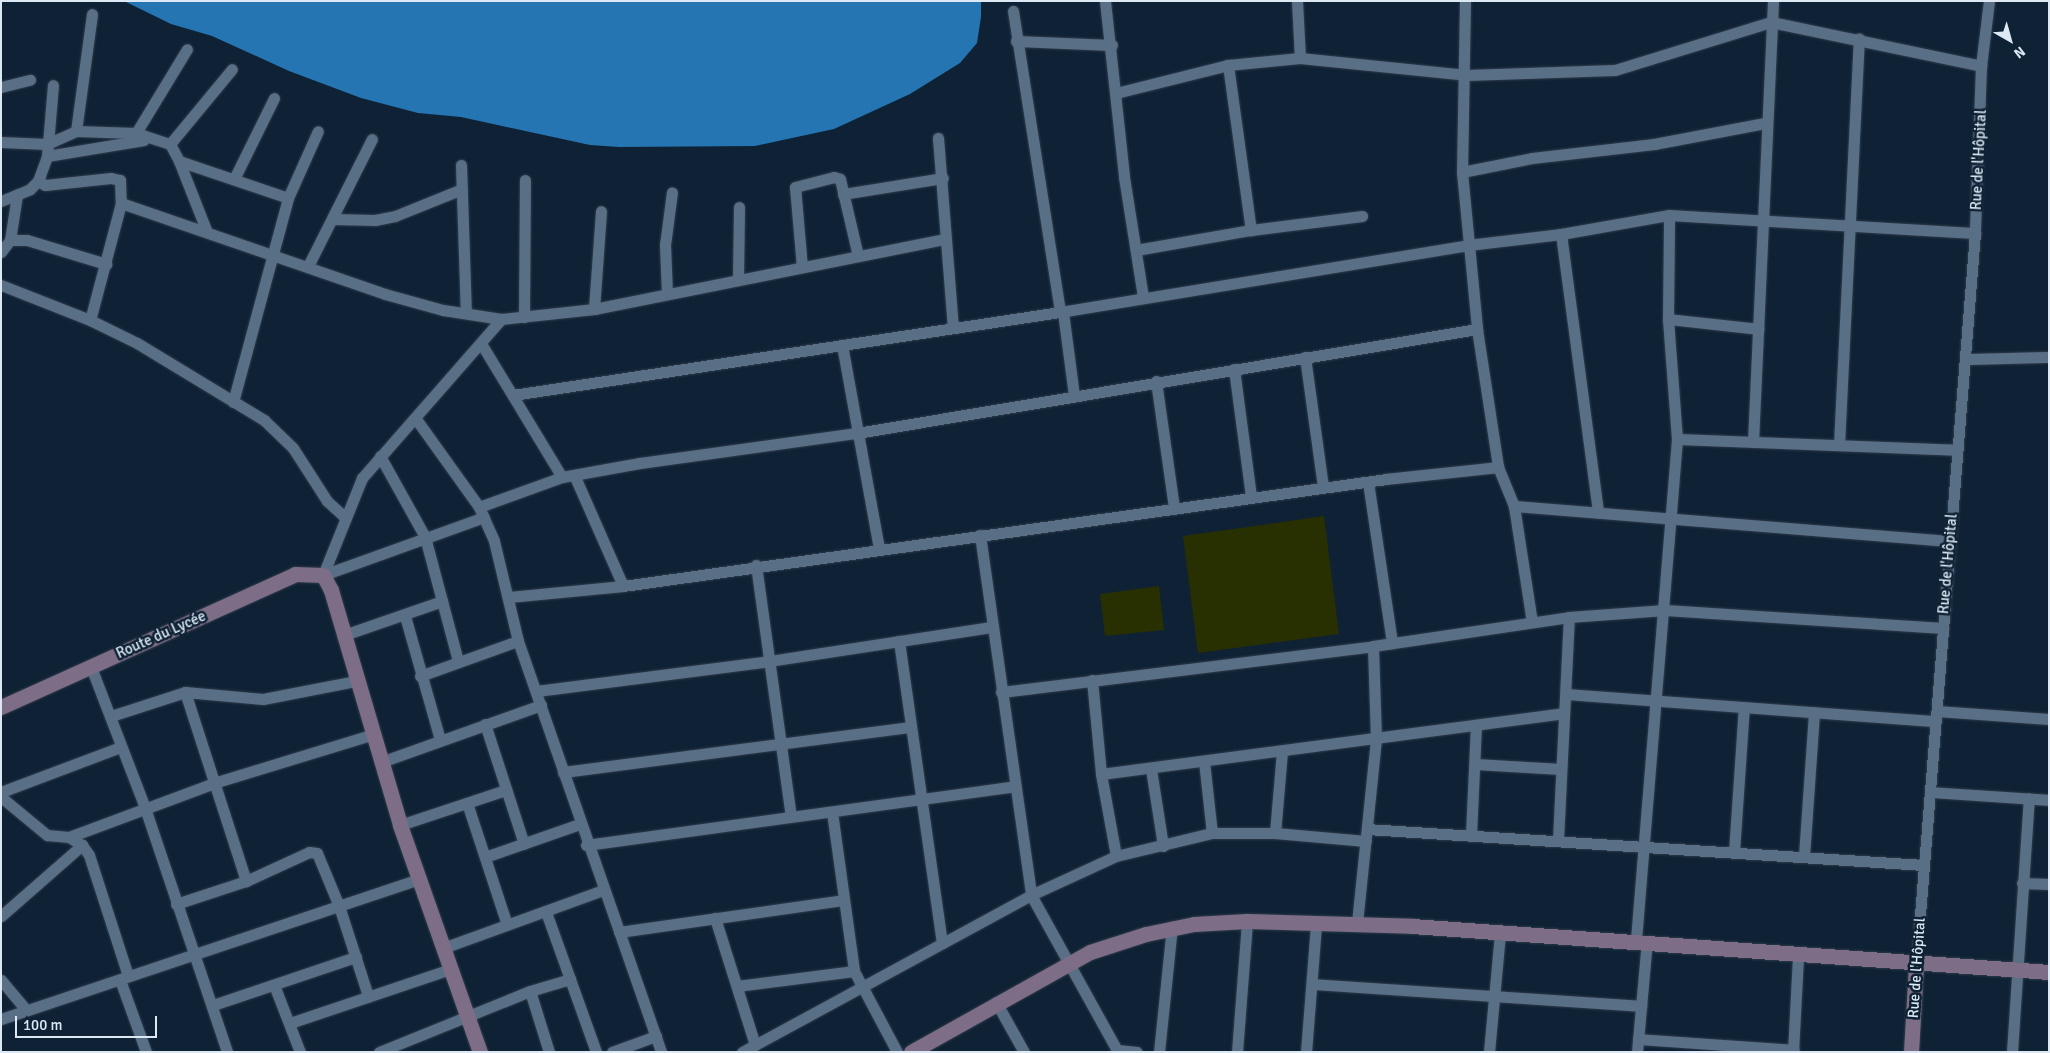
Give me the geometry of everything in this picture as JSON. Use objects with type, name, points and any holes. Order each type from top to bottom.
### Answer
[{"type":"main road","name":"Route du Lycée","points":[[1,707],[294,574],[323,575]]},
{"type":"main road","points":[[323,575],[344,635],[400,825],[480,1052]]},
{"type":"main road","points":[[919,1050],[996,1002],[1090,952],[1172,927],[1247,921],[1316,924],[1357,923],[1500,934],[1642,941],[1916,964],[2049,972]]},
{"type":"main road","name":"Rue de l'Hôpital","points":[[1911,1052],[1916,964]]},
{"type":"street","points":[[1105,1],[1143,298]]},
{"type":"street","points":[[1297,1],[1300,58]]},
{"type":"street","points":[[1465,1],[1466,75],[1462,172],[1477,329],[1498,467],[1514,506],[1532,622]]},
{"type":"street","points":[[1753,442],[1765,123],[1773,1]]},
{"type":"street","name":"Rue de l'Hôpital","points":[[1916,964],[1975,233],[1982,71],[1989,1]]},
{"type":"street","points":[[1013,11],[1016,42],[1062,312],[1074,395]]},
{"type":"street","points":[[76,131],[92,14]]},
{"type":"street","points":[[1116,93],[1228,65],[1300,58],[1466,75],[1615,70],[1771,22],[1859,38],[1982,71]]},
{"type":"street","points":[[1839,445],[1848,226],[1859,38]]},
{"type":"street","points":[[1016,42],[1112,45]]},
{"type":"street","points":[[136,133],[187,49]]},
{"type":"street","points":[[1228,65],[1251,230]]},
{"type":"street","points":[[170,144],[232,69]]},
{"type":"street","points":[[1,87],[30,80]]},
{"type":"street","points":[[1,201],[17,195],[38,181],[47,156],[53,85]]},
{"type":"street","points":[[235,177],[274,98]]},
{"type":"street","points":[[1462,172],[1532,158],[1654,144],[1765,123]]},
{"type":"street","points":[[1,142],[47,144],[76,131],[136,133],[155,141]]},
{"type":"street","points":[[233,402],[288,198],[318,131]]},
{"type":"street","points":[[938,138],[943,178],[953,327]]},
{"type":"street","points":[[47,156],[134,139],[170,144]]},
{"type":"street","points":[[308,266],[372,139]]},
{"type":"street","points":[[170,144],[179,161],[207,232]]},
{"type":"street","points":[[179,161],[212,174],[235,177],[288,198]]},
{"type":"street","points":[[461,165],[466,313]]},
{"type":"street","points":[[802,267],[795,187],[838,176],[858,256]]},
{"type":"street","points":[[38,181],[45,185],[111,178],[120,180],[121,202],[90,320]]},
{"type":"street","points":[[843,194],[943,178]]},
{"type":"street","points":[[524,318],[526,180]]},
{"type":"street","points":[[332,219],[375,220],[395,216],[462,189]]},
{"type":"street","points":[[667,294],[665,245],[672,192]]},
{"type":"street","points":[[1,252],[10,240],[17,195]]},
{"type":"street","points":[[121,202],[272,252],[385,294],[466,313],[501,319],[524,318],[594,308],[946,239]]},
{"type":"street","points":[[738,280],[740,207]]},
{"type":"street","points":[[594,308],[601,211]]},
{"type":"street","points":[[514,395],[1062,312],[1468,245],[1561,234],[1669,215],[1975,233]]},
{"type":"street","points":[[1637,1052],[1641,1006],[1645,848],[1654,701],[1665,610],[1668,519],[1677,439],[1668,319],[1669,215]]},
{"type":"street","points":[[1136,250],[1251,230],[1362,216]]},
{"type":"street","points":[[1561,234],[1598,513]]},
{"type":"street","points":[[10,240],[28,240],[106,264]]},
{"type":"street","points":[[1,285],[90,320],[137,343],[279,432],[327,501],[345,517]]},
{"type":"street","points":[[323,575],[362,478],[482,344],[501,319]]},
{"type":"street","points":[[1668,319],[1758,329]]},
{"type":"street","points":[[323,575],[425,537],[562,478],[640,463],[857,433],[1074,395],[1477,329]]},
{"type":"street","points":[[482,344],[562,478]]},
{"type":"street","points":[[842,345],[879,548]]},
{"type":"street","points":[[1305,357],[1323,488]]},
{"type":"street","points":[[1965,359],[2049,357]]},
{"type":"street","points":[[1234,369],[1251,497]]},
{"type":"street","points":[[1156,382],[1174,508]]},
{"type":"street","points":[[416,419],[482,512],[509,597],[518,641],[586,845],[661,1052]]},
{"type":"street","points":[[1677,439],[1957,450]]},
{"type":"street","points":[[380,456],[425,537],[458,661]]},
{"type":"street","points":[[509,597],[623,586],[756,565],[1251,497],[1498,467]]},
{"type":"street","points":[[575,477],[623,586]]},
{"type":"street","points":[[1368,482],[1392,643]]},
{"type":"street","points":[[1514,506],[1950,541]]},
{"type":"street","points":[[980,535],[1031,895],[1068,965],[1118,1051],[1137,1052]]},
{"type":"street","points":[[756,565],[790,816]]},
{"type":"street","points":[[344,635],[405,616],[442,601]]},
{"type":"street","points":[[1001,692],[1373,646],[1569,617],[1665,610],[1943,628]]},
{"type":"street","points":[[405,616],[420,676],[440,740]]},
{"type":"street","points":[[1558,840],[1569,617]]},
{"type":"street","points":[[536,691],[769,661],[992,627]]},
{"type":"street","points":[[420,676],[518,641]]},
{"type":"street","points":[[899,641],[909,727],[942,943]]},
{"type":"street","points":[[1357,923],[1376,738],[1373,646]]},
{"type":"street","points":[[92,666],[111,716],[120,747],[145,808],[176,904],[213,1005],[227,1052]]},
{"type":"street","points":[[1092,680],[1101,774],[1116,856]]},
{"type":"street","points":[[111,716],[185,692],[263,699],[356,681]]},
{"type":"street","points":[[185,692],[246,881]]},
{"type":"street","points":[[1566,694],[1814,712],[2049,719]]},
{"type":"street","points":[[381,762],[540,705]]},
{"type":"street","points":[[1734,852],[1744,707]]},
{"type":"street","points":[[1804,856],[1814,712]]},
{"type":"street","points":[[1101,774],[1151,769],[1563,713]]},
{"type":"street","points":[[485,724],[524,844]]},
{"type":"street","points":[[1472,835],[1476,724]]},
{"type":"street","points":[[563,772],[909,727]]},
{"type":"street","points":[[4,804],[47,836],[69,837],[214,783],[374,734]]},
{"type":"street","points":[[1,792],[120,747]]},
{"type":"street","points":[[1275,833],[1282,751]]},
{"type":"street","points":[[1204,761],[1212,834]]},
{"type":"street","points":[[1475,764],[1561,768]]},
{"type":"street","points":[[1151,769],[1163,846]]},
{"type":"street","points":[[586,845],[1015,786]]},
{"type":"street","points":[[400,825],[506,790]]},
{"type":"street","points":[[1930,792],[2049,800]]},
{"type":"street","points":[[2012,1052],[2029,798]]},
{"type":"street","points":[[467,803],[507,925]]},
{"type":"street","points":[[832,812],[854,970],[897,1052]]},
{"type":"street","points":[[485,857],[580,824]]},
{"type":"street","points":[[1367,828],[1558,840],[1645,848],[1804,856],[1924,865]]},
{"type":"street","points":[[742,1052],[1031,895],[1116,856],[1212,834],[1275,833],[1366,841]]},
{"type":"street","points":[[69,837],[82,845],[89,855],[146,1052]]},
{"type":"street","points":[[1,916],[82,845]]},
{"type":"street","points":[[176,904],[246,881],[313,852],[322,860],[368,996]]},
{"type":"street","points":[[1,1019],[195,956],[419,879]]},
{"type":"street","points":[[2022,882],[2049,884]]},
{"type":"street","points":[[443,948],[603,890]]},
{"type":"street","points":[[619,932],[844,900]]},
{"type":"street","points":[[546,912],[596,1052]]},
{"type":"street","points":[[715,918],[755,1045]]},
{"type":"street","points":[[1237,1052],[1247,921]]},
{"type":"street","points":[[1306,1052],[1316,924]]},
{"type":"street","points":[[1159,1052],[1172,927]]},
{"type":"street","points":[[1488,1052],[1500,934]]},
{"type":"street","points":[[1638,1039],[1710,1048],[1794,1051],[1798,955]]},
{"type":"street","points":[[213,1005],[356,957]]},
{"type":"street","points":[[290,1023],[450,969]]},
{"type":"street","points":[[737,986],[854,970]]},
{"type":"street","points":[[381,1051],[530,991],[570,979]]},
{"type":"street","points":[[1,980],[26,1010]]},
{"type":"street","points":[[1312,984],[1641,1006]]},
{"type":"street","points":[[274,985],[300,1052]]},
{"type":"street","points":[[530,991],[549,1052]]},
{"type":"street","points":[[996,1002],[1024,1052]]},
{"type":"street","points":[[612,1052],[656,1036]]},
{"type":"green space","points":[[1324,516],[1339,634],[1198,653],[1183,536]]},
{"type":"green space","points":[[1159,586],[1164,630],[1105,636],[1100,594]]},
{"type":"water","points":[[124,1],[981,1],[981,17],[977,43],[960,63],[910,94],[834,129],[755,146],[619,147],[590,145],[461,117],[418,113],[361,98],[289,71],[212,36],[171,24]]}]
